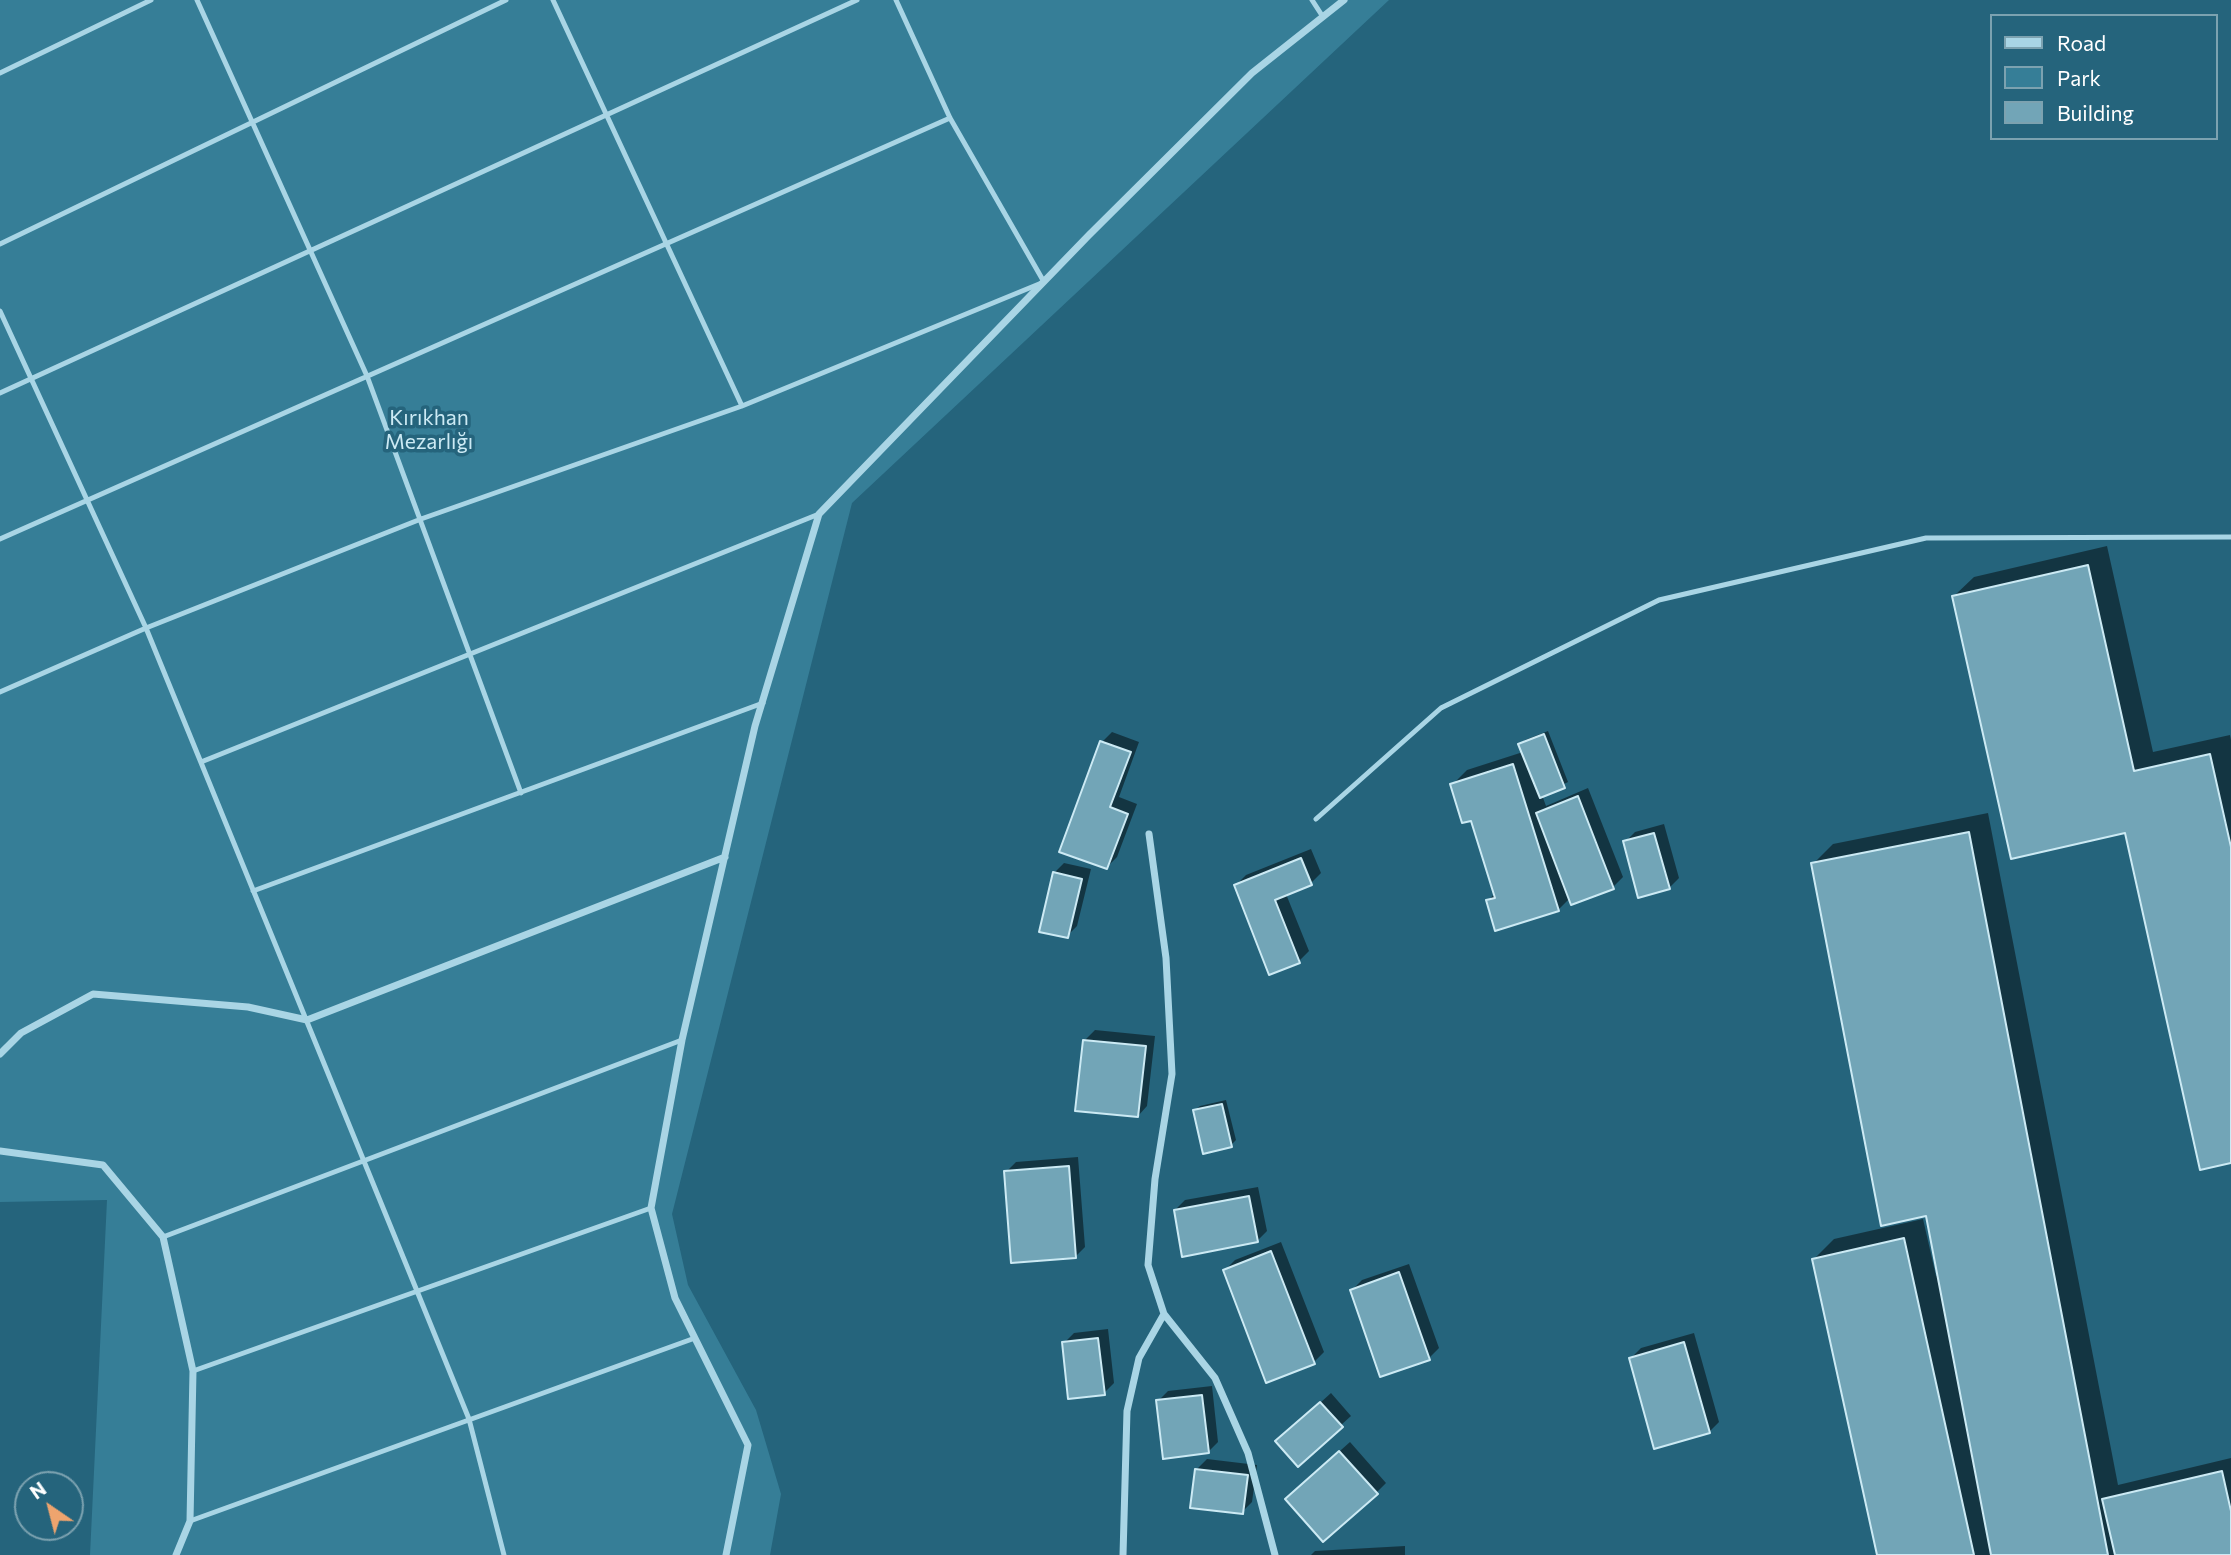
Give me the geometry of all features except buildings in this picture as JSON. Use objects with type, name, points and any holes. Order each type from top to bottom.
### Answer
[{"type":"street","points":[[726,1555],[748,1444],[675,1298],[651,1208],[682,1041],[725,858],[764,702],[819,514],[1252,73],[1344,0]]},
{"type":"street","points":[[1149,834],[1166,958],[1172,1074],[1156,1179],[1147,1265],[1164,1314],[1214,1378],[1248,1453],[1275,1555]]},
{"type":"street","points":[[0,1054],[21,1032],[93,994],[248,1007],[307,1020],[725,858]]},
{"type":"street","points":[[0,1151],[103,1165],[163,1237],[193,1371],[190,1521],[176,1555]]},
{"type":"street","points":[[1123,1555],[1127,1410],[1139,1358],[1164,1314]]},
{"type":"lane","points":[[0,73],[151,0]]},
{"type":"lane","points":[[197,0],[367,376],[521,793]]},
{"type":"lane","points":[[0,244],[506,0]]},
{"type":"lane","points":[[554,0],[742,406]]},
{"type":"lane","points":[[0,393],[857,0]]},
{"type":"lane","points":[[0,692],[146,628],[421,519],[742,406],[1044,282],[950,118],[896,0]]},
{"type":"lane","points":[[1312,0],[1324,17]]},
{"type":"lane","points":[[0,539],[950,118]]},
{"type":"lane","points":[[0,311],[146,628],[469,1419],[505,1555]]},
{"type":"lane","points":[[201,762],[819,514]]},
{"type":"lane","points":[[1316,819],[1441,708],[1659,600],[1926,538],[2231,537]]},
{"type":"lane","points":[[253,891],[764,702]]},
{"type":"lane","points":[[163,1237],[682,1041]]},
{"type":"lane","points":[[193,1371],[651,1208]]},
{"type":"lane","points":[[190,1521],[695,1338]]},
{"type":"green space","name":"Kırıkhan Mezarlığı","points":[[0,0],[1389,0],[852,503],[672,1214],[688,1285],[756,1410],[781,1494],[770,1555],[90,1555],[107,1200],[0,1202]]}]
